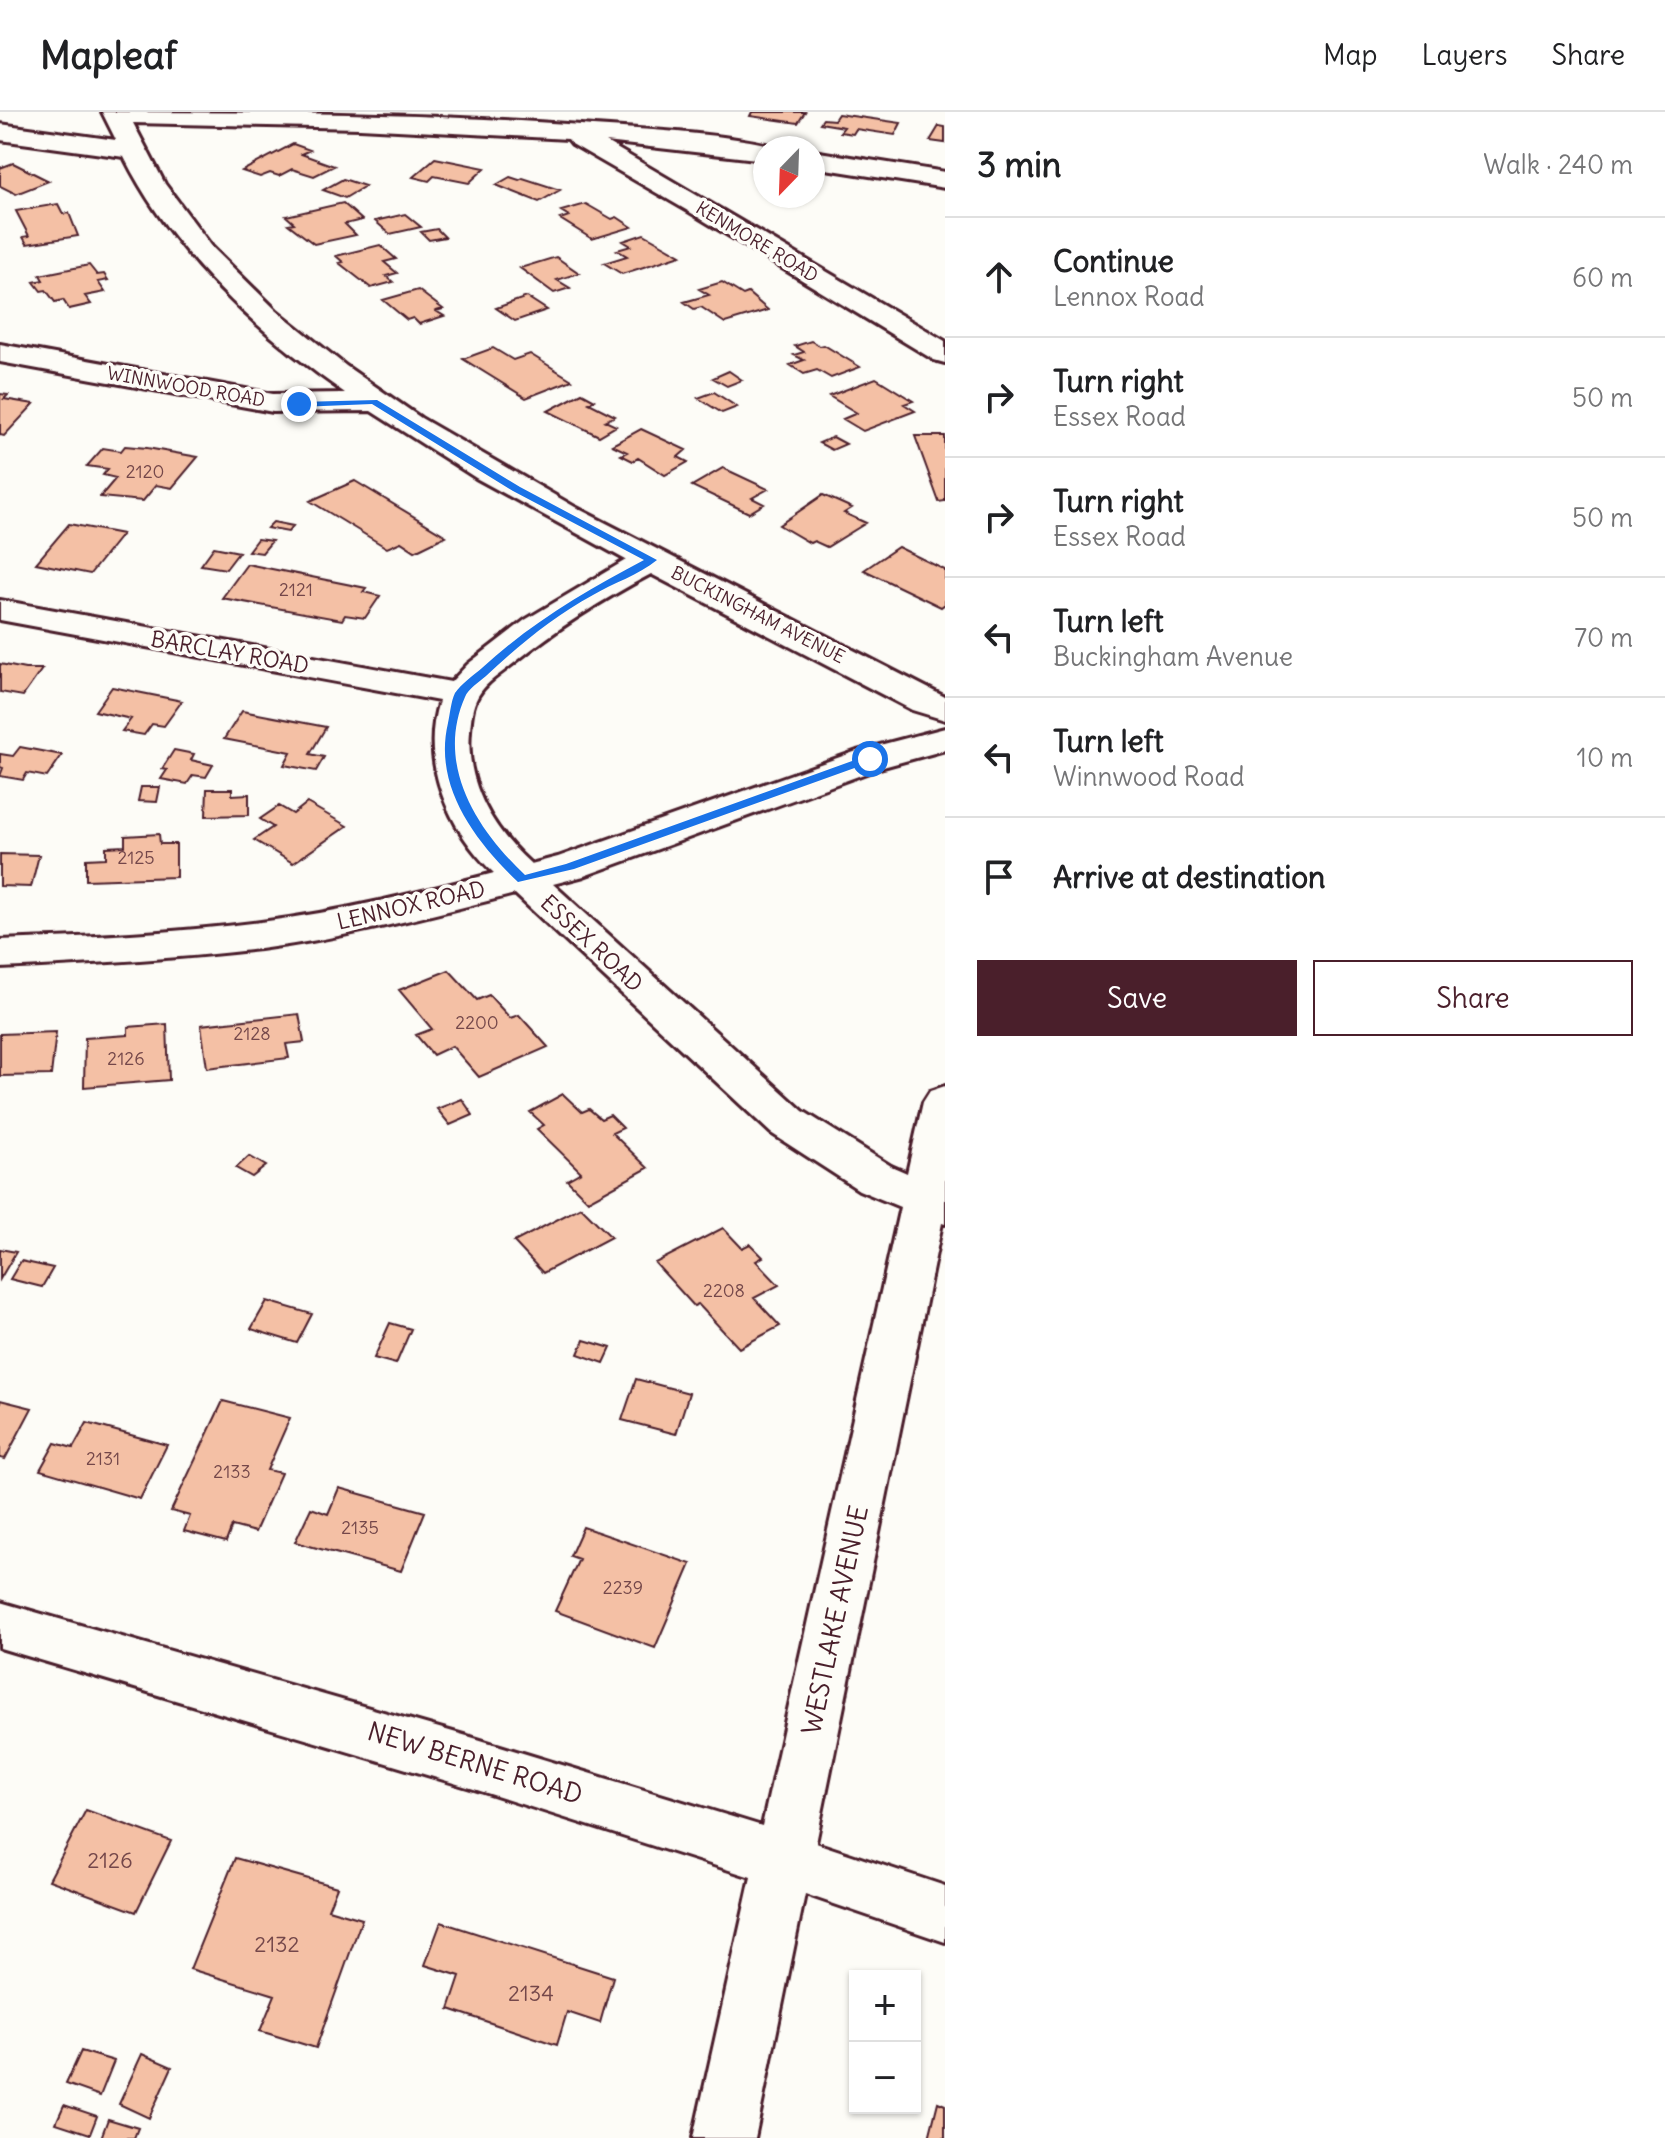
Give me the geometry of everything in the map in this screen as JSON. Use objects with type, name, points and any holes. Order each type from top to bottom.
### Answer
[{"type":"street","points":[[116,114],[316,118],[569,131],[753,151]]},
{"type":"street","name":"BUCKINGHAM AVENUE","points":[[116,114],[143,172],[200,249],[237,288],[347,384],[517,489],[925,702],[945,709]]},
{"type":"street","name":"KENMORE ROAD","points":[[569,131],[945,354]]},
{"type":"street","points":[[0,132],[131,150]]},
{"type":"street","points":[[825,161],[945,180]]},
{"type":"street","name":"WINNWOOD ROAD","points":[[0,353],[273,403],[374,402]]},
{"type":"street","points":[[460,694],[516,642],[543,622],[588,593],[652,560]]},
{"type":"street","name":"BARCLAY ROAD","points":[[0,610],[460,694]]},
{"type":"street","name":"ESSEX ROAD","points":[[460,694],[449,741],[453,778],[466,811],[493,851],[787,1122],[875,1178],[935,1203]]},
{"type":"street","name":"LENNOX ROAD","points":[[0,954],[135,948],[263,935],[392,912],[570,867],[870,759],[945,739]]},
{"type":"street","name":"WESTLAKE AVENUE","points":[[724,2138],[784,1858],[935,1203],[945,1102]]},
{"type":"street","name":"NEW BERNE ROAD","points":[[0,1625],[459,1756],[784,1858],[945,1914]]},
{"type":"building","points":[[752,112],[805,112],[798,123],[750,116]]},
{"type":"building","points":[[838,114],[901,123],[895,135],[856,129],[853,134],[840,132],[844,127],[820,123],[823,119],[834,120]]},
{"type":"building","points":[[939,126],[945,127],[945,143],[930,141]]},
{"type":"building","points":[[293,144],[310,150],[301,154],[334,166],[314,176],[292,169],[279,176],[270,173],[260,177],[242,171]]},
{"type":"building","points":[[435,158],[485,168],[469,183],[434,176],[429,181],[413,177]]},
{"type":"building","points":[[13,163],[49,181],[16,194],[0,186],[0,168]]},
{"type":"building","points":[[510,177],[560,190],[539,202],[496,185]]},
{"type":"building","points":[[343,179],[365,186],[345,198],[323,190]]},
{"type":"building","points":[[343,203],[362,220],[345,224],[356,235],[314,244],[288,224],[294,223],[286,216]]},
{"type":"building","points":[[58,204],[63,214],[69,213],[78,236],[27,244],[23,237],[29,236],[16,211]]},
{"type":"building","points":[[586,204],[632,227],[592,239],[560,219],[569,216],[561,211]]},
{"type":"building","points":[[405,214],[421,227],[390,234],[375,221]]},
{"type":"building","points":[[437,229],[445,237],[429,240],[421,232]]},
{"type":"building","points":[[644,234],[681,255],[622,274],[604,263],[627,256],[617,250],[631,246],[623,241]]},
{"type":"building","points":[[380,245],[396,259],[384,262],[397,273],[386,276],[393,282],[371,288],[339,263],[343,262],[336,256]]},
{"type":"building","points":[[556,257],[579,273],[557,280],[570,288],[554,293],[520,268]]},
{"type":"building","points":[[89,265],[97,275],[104,274],[108,280],[98,282],[105,292],[85,296],[91,304],[69,309],[63,300],[55,302],[46,290],[41,291],[34,282],[43,280],[40,275]]},
{"type":"building","points":[[722,282],[743,295],[748,293],[768,310],[725,323],[701,307],[694,309],[684,302],[709,295],[699,289]]},
{"type":"building","points":[[418,290],[443,309],[436,311],[444,316],[419,324],[413,318],[407,320],[383,300]]},
{"type":"building","points":[[527,297],[547,310],[515,321],[496,308]]},
{"type":"building","points":[[811,341],[824,345],[860,367],[831,378],[817,370],[804,374],[790,365],[804,360],[794,355],[804,352],[795,346]]},
{"type":"building","points":[[493,348],[513,360],[530,354],[572,380],[526,398],[463,359]]},
{"type":"building","points":[[729,371],[742,380],[727,386],[713,378]]},
{"type":"building","points":[[876,378],[913,401],[904,404],[915,411],[863,431],[843,419],[857,413],[829,396]]},
{"type":"building","points":[[714,392],[737,407],[722,413],[698,398]]},
{"type":"building","points":[[582,393],[595,400],[589,403],[615,416],[605,421],[616,426],[599,436],[548,411]]},
{"type":"building","points":[[0,394],[8,395],[4,399],[34,404],[4,436],[0,435]]},
{"type":"building","points":[[641,429],[686,450],[678,457],[688,462],[665,475],[638,458],[633,461],[621,455],[627,452],[612,445]]},
{"type":"building","points":[[915,436],[945,436],[945,501],[939,502]]},
{"type":"building","points":[[833,437],[846,444],[832,450],[819,443]]},
{"type":"building","points":[[125,446],[198,457],[172,488],[156,485],[143,501],[100,497],[116,478],[103,475],[108,469],[87,466],[103,448],[121,451]]},
{"type":"building","points":[[723,468],[768,489],[752,498],[764,504],[749,513],[692,486]]},
{"type":"building","points":[[355,481],[446,536],[415,551],[401,542],[387,548],[310,501]]},
{"type":"building","points":[[823,495],[852,508],[844,513],[866,523],[827,547],[814,541],[810,543],[779,525]]},
{"type":"building","points":[[273,522],[293,526],[288,532],[267,528]]},
{"type":"building","points":[[69,524],[122,534],[90,574],[36,563]]},
{"type":"building","points":[[257,539],[272,541],[262,553],[248,551]]},
{"type":"building","points":[[214,547],[239,552],[226,569],[201,565]]},
{"type":"building","points":[[898,547],[945,570],[945,604],[941,607],[864,570]]},
{"type":"building","points":[[247,564],[366,588],[363,592],[380,596],[365,618],[345,615],[342,620],[222,598]]},
{"type":"building","points":[[0,664],[42,669],[23,696],[0,692]]},
{"type":"building","points":[[112,687],[182,701],[164,726],[152,724],[144,735],[122,731],[131,719],[95,711]]},
{"type":"building","points":[[242,711],[326,727],[310,754],[324,757],[316,771],[284,765],[291,752],[224,739]]},
{"type":"building","points":[[20,747],[62,755],[47,777],[27,773],[23,780],[0,776],[3,768],[0,767],[0,754],[13,756]]},
{"type":"building","points":[[174,750],[194,754],[191,760],[213,765],[206,777],[193,775],[187,784],[161,779],[167,770],[162,769]]},
{"type":"building","points":[[141,787],[160,787],[157,802],[138,801]]},
{"type":"building","points":[[207,789],[232,789],[232,795],[249,794],[249,815],[206,816]]},
{"type":"building","points":[[307,803],[347,826],[293,863],[254,840],[273,827],[260,819],[279,806],[293,814]]},
{"type":"building","points":[[159,834],[160,844],[176,844],[176,877],[86,880],[86,859],[106,858],[106,847],[125,846],[125,836]]},
{"type":"building","points":[[0,854],[39,855],[31,887],[0,886]]},
{"type":"building","points":[[449,970],[477,1000],[489,995],[510,1018],[519,1015],[548,1047],[479,1077],[452,1046],[433,1055],[416,1035],[432,1029],[399,990]]},
{"type":"building","points":[[299,1014],[304,1042],[286,1044],[289,1058],[207,1068],[201,1025]]},
{"type":"building","points":[[167,1024],[169,1080],[84,1087],[85,1038],[128,1035],[128,1027]]},
{"type":"building","points":[[56,1032],[51,1075],[0,1076],[0,1034]]},
{"type":"building","points":[[563,1094],[582,1112],[589,1109],[601,1119],[610,1115],[623,1128],[612,1133],[648,1168],[588,1201],[567,1180],[581,1172],[537,1129],[544,1125],[530,1112]]},
{"type":"building","points":[[462,1099],[473,1115],[450,1125],[437,1109]]},
{"type":"building","points":[[249,1156],[266,1166],[252,1177],[236,1168]]},
{"type":"building","points":[[581,1207],[611,1237],[543,1273],[514,1242]]},
{"type":"building","points":[[723,1228],[742,1248],[750,1244],[763,1257],[756,1261],[779,1285],[754,1298],[780,1326],[739,1348],[698,1304],[694,1306],[655,1263]]},
{"type":"building","points":[[0,1249],[16,1252],[0,1279]]},
{"type":"building","points":[[21,1261],[53,1268],[42,1287],[10,1279]]},
{"type":"building","points":[[267,1301],[312,1314],[297,1343],[251,1329]]},
{"type":"building","points":[[390,1323],[411,1329],[396,1364],[374,1358]]},
{"type":"building","points":[[584,1340],[611,1348],[604,1363],[578,1354]]},
{"type":"building","points":[[636,1379],[689,1393],[676,1434],[622,1420]]},
{"type":"building","points":[[0,1400],[32,1408],[5,1459],[0,1458]]},
{"type":"building","points":[[223,1401],[290,1418],[267,1470],[281,1473],[255,1532],[232,1526],[226,1542],[184,1531],[190,1516],[171,1511]]},
{"type":"building","points":[[87,1423],[167,1445],[140,1499],[40,1470],[55,1443],[73,1448]]},
{"type":"building","points":[[339,1488],[425,1512],[401,1571],[295,1542],[311,1508],[328,1514]]},
{"type":"building","points":[[583,1527],[691,1564],[655,1648],[555,1611],[579,1559],[570,1556]]},
{"type":"building","points":[[86,1810],[171,1841],[136,1912],[49,1880]]},
{"type":"building","points":[[235,1858],[337,1887],[328,1909],[362,1919],[316,2048],[260,2031],[275,1995],[190,1969]]},
{"type":"building","points":[[441,1922],[613,1977],[600,2023],[567,2012],[557,2045],[449,2009],[460,1976],[425,1965]]},
{"type":"building","points":[[81,2051],[114,2061],[100,2096],[66,2084]]},
{"type":"building","points":[[142,2054],[172,2067],[149,2118],[119,2104]]},
{"type":"building","points":[[938,2102],[945,2105],[945,2138],[929,2138]]},
{"type":"building","points":[[64,2105],[97,2116],[90,2134],[56,2123]]},
{"type":"building","points":[[108,2119],[138,2128],[134,2138],[101,2138]]},
{"type":"route","points":[[299,404],[374,402],[517,489],[652,560],[588,593],[543,622],[516,642],[460,694],[449,741],[453,778],[466,811],[493,851],[523,879],[570,867],[870,759]]}]
